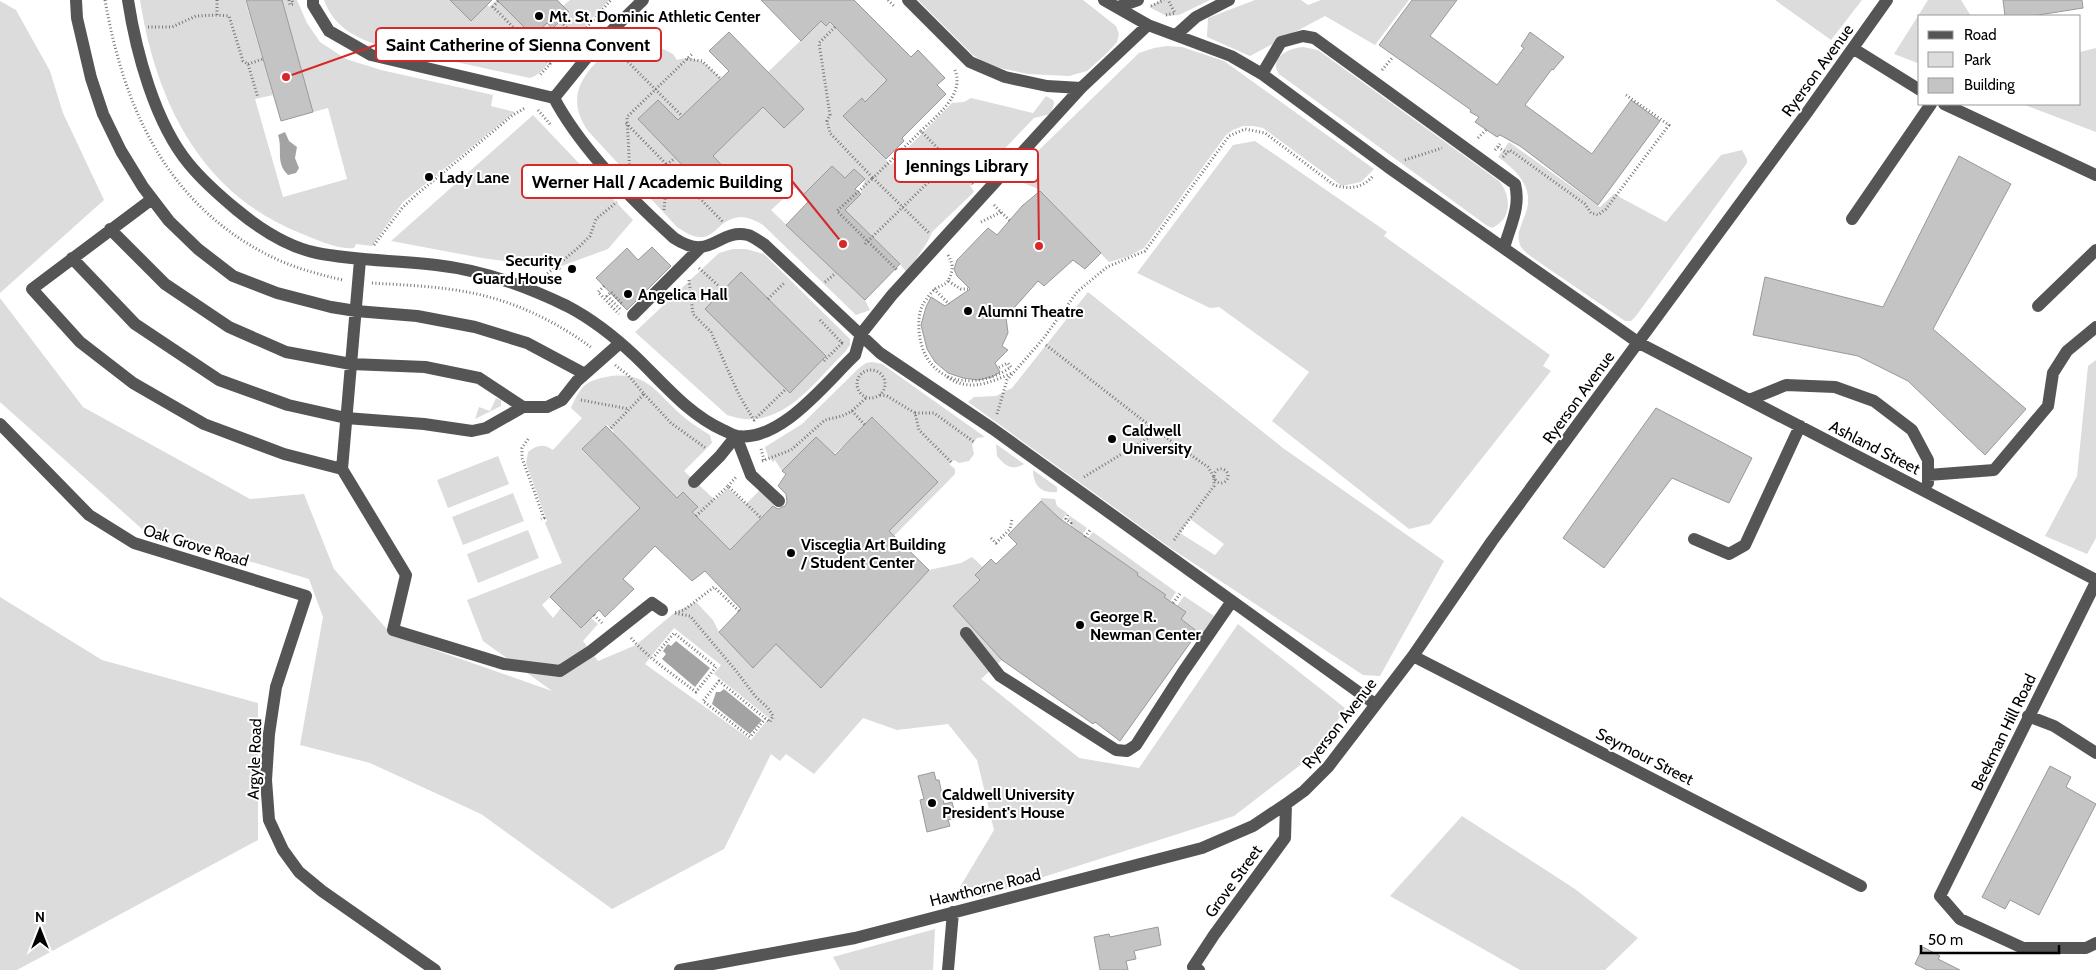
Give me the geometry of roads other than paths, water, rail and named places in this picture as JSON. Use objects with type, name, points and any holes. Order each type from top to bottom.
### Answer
[{"type":"street","points":[[76,0],[77,18],[83,45],[103,114],[121,151],[143,187],[169,221],[198,249],[233,276],[277,293],[356,311],[417,316],[475,327],[527,343],[585,374]]},
{"type":"street","points":[[128,0],[134,36],[151,92],[174,141],[188,164],[218,194],[252,222],[282,239],[314,252],[360,260],[436,265],[485,273],[569,307],[620,343],[683,404],[710,424],[736,436],[758,435],[779,425],[795,413],[855,354],[861,334],[899,288],[1081,88],[1148,25]]},
{"type":"street","points":[[313,0],[329,31],[371,55],[554,98],[564,117],[590,151],[629,193],[674,238],[682,244],[700,248]]},
{"type":"street","points":[[908,0],[970,62],[1005,77],[1047,86],[1081,88]]},
{"type":"street","name":"Ashland Street","points":[[1104,0],[1148,25],[1231,56],[1262,74],[1388,167],[1639,343],[2096,581]]},
{"type":"street","points":[[1118,7],[1138,0]]},
{"type":"street","points":[[1176,35],[1196,17],[1229,0]]},
{"type":"street","name":"Ryerson Avenue","points":[[1286,804],[1304,792],[1328,767],[1413,656],[1492,541],[1854,49],[1886,0]]},
{"type":"street","points":[[554,98],[598,45],[640,1]]},
{"type":"street","points":[[1262,74],[1282,42],[1303,36],[1314,38],[1515,184],[1518,197],[1517,208],[1504,248]]},
{"type":"street","points":[[1854,49],[1918,89]]},
{"type":"street","points":[[1852,219],[1930,105]]},
{"type":"street","points":[[1946,105],[2096,175]]},
{"type":"street","points":[[152,198],[32,289],[80,342],[133,383],[204,424],[284,454],[342,469]]},
{"type":"street","points":[[110,229],[165,284],[229,327],[286,352],[351,364],[425,367],[479,378],[523,407]]},
{"type":"street","points":[[629,310],[700,248],[730,236],[749,236],[765,245],[880,353],[993,429],[1375,704]]},
{"type":"street","points":[[2038,306],[2096,250]]},
{"type":"street","points":[[72,258],[135,324],[219,380],[288,405],[346,418],[424,424],[472,431],[486,428],[523,407],[547,407],[562,400],[585,374],[620,343]]},
{"type":"street","points":[[360,260],[342,469],[406,576],[393,630],[504,664],[560,671],[590,651],[652,603],[668,611]]},
{"type":"street","points":[[1928,475],[1994,470],[2048,406],[2053,373],[2067,351],[2096,327]]},
{"type":"street","points":[[1749,400],[1786,384],[1835,387],[1874,401],[1912,430],[1928,460],[1928,492]]},
{"type":"street","name":"Oak Grove Road","points":[[0,424],[88,515],[134,543],[306,596]]},
{"type":"street","points":[[1694,539],[1729,554],[1745,546],[1800,426]]},
{"type":"street","points":[[694,482],[720,456],[736,436]]},
{"type":"street","points":[[736,436],[751,475],[778,501]]},
{"type":"street","name":"Beekman Hill Road","points":[[2096,581],[1940,896],[1960,919],[2023,948],[2086,948],[2096,943]]},
{"type":"street","name":"Argyle Road","points":[[306,596],[276,687],[269,734],[266,780],[269,820],[283,850],[299,872],[322,891],[435,970]]},
{"type":"street","points":[[966,633],[1000,676],[1116,750],[1127,751],[1136,745],[1232,601]]},
{"type":"street","name":"Seymour Street","points":[[1413,656],[1861,886]]},
{"type":"street","points":[[2028,716],[2054,726],[2096,753]]},
{"type":"street","name":"Hawthorne Road","points":[[680,970],[855,938],[1202,848],[1253,826],[1286,804]]},
{"type":"street","name":"Grove Street","points":[[1199,970],[1193,967],[1285,838],[1286,804]]},
{"type":"street","points":[[948,970],[953,912]]},
{"type":"place","name":"Mt. St. Dominic Athletic Center","points":[[539,16]]},
{"type":"place","name":"Saint Catherine of Sienna Convent","points":[[286,77]]},
{"type":"place","name":"Lady Lane","points":[[429,177]]},
{"type":"place","name":"Werner Hall / Academic Building","points":[[843,244]]},
{"type":"place","name":"Jennings Library","points":[[1039,246]]},
{"type":"place","name":"Security Guard House","points":[[572,269]]},
{"type":"place","name":"Angelica Hall","points":[[628,294]]},
{"type":"place","name":"Alumni Theatre","points":[[968,311]]},
{"type":"place","name":"Caldwell University","points":[[1112,439]]},
{"type":"place","name":"Visceglia Art Building / Student Center","points":[[791,553]]},
{"type":"place","name":"George R. Newman Center","points":[[1080,625]]},
{"type":"place","name":"Caldwell University President's House","points":[[932,803]]}]
